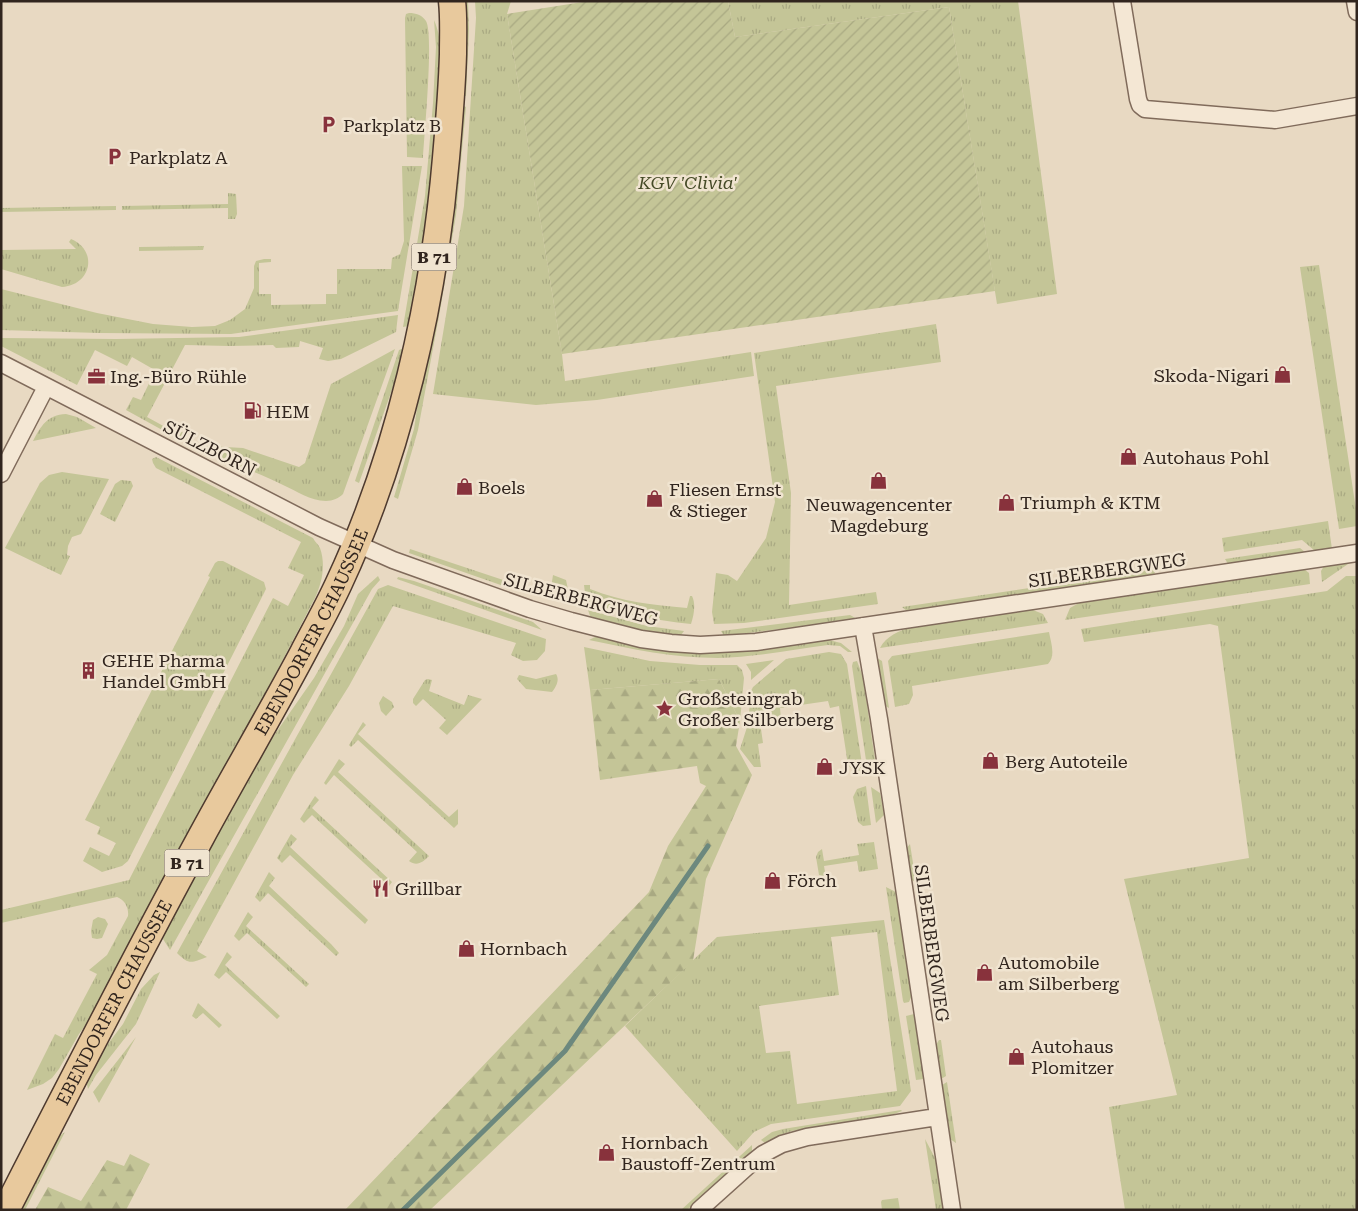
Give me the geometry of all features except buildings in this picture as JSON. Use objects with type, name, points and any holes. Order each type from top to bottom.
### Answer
[{"type":"main road","name":"EBENDORFER CHAUSSEE","points":[[6,1210],[185,866],[334,595],[374,497],[398,425],[411,374],[431,273],[444,183],[449,128],[452,2]]},
{"type":"street","points":[[1122,1],[1138,99],[1143,108],[1275,120],[1357,106]]},
{"type":"street","points":[[1355,1],[1357,12]]},
{"type":"street","name":"SÜLZBORN","points":[[1,363],[319,527],[356,543]]},
{"type":"street","points":[[1,474],[46,387]]},
{"type":"street","name":"SILBERBERGWEG","points":[[356,543],[393,560],[530,609],[656,641],[706,645],[748,643],[1357,553]]},
{"type":"street","name":"SILBERBERGWEG","points":[[863,626],[879,719],[952,1210]]},
{"type":"street","points":[[699,1210],[748,1166],[782,1144],[807,1137],[938,1117]]},
{"type":"green space","points":[[464,1],[468,1],[469,29],[466,96],[463,96]]},
{"type":"green space","points":[[475,1],[511,1],[507,14],[565,381],[751,352],[754,376],[597,400],[536,405],[433,394],[464,206],[476,18]]},
{"type":"green space","name":"KGV 'Clivia'","points":[[589,1],[728,1],[735,37],[949,7],[995,291],[562,354],[507,14]]},
{"type":"green space","points":[[728,1],[1018,1],[1057,294],[997,304],[949,7],[735,37]]},
{"type":"green space","points":[[409,13],[423,17],[428,30],[429,65],[423,158],[407,157],[405,18],[406,14]]},
{"type":"green space","points":[[434,20],[440,39],[441,59],[434,156],[419,270],[408,326],[403,327],[425,196],[436,47]]},
{"type":"green space","points":[[462,105],[466,107],[456,215],[418,430],[398,499],[394,497],[414,429]]},
{"type":"green space","points":[[402,166],[422,166],[398,311],[231,334],[1,330],[1,289],[97,313],[153,324],[192,327],[215,326],[230,320],[245,309],[254,288],[254,266],[256,261],[264,259],[271,259],[271,262],[259,263],[259,294],[271,294],[271,305],[326,304],[326,294],[337,294],[337,269],[391,269],[392,258],[400,254],[404,241]]},
{"type":"green space","points":[[228,193],[236,194],[237,214],[235,219],[228,219],[228,208],[122,210],[122,206],[228,204]]},
{"type":"green space","points":[[116,206],[116,210],[1,212],[1,208]]},
{"type":"green space","points":[[71,239],[80,244],[88,258],[85,274],[72,285],[62,287],[1,269],[1,250],[76,249],[69,242]]},
{"type":"green space","points":[[204,246],[203,250],[139,251],[139,247]]},
{"type":"green space","points":[[1319,265],[1357,516],[1357,526],[1339,529],[1300,267]]},
{"type":"green space","points":[[398,315],[396,332],[341,359],[328,361],[319,359],[323,348],[300,341],[299,347],[276,348],[273,345],[185,345],[147,417],[178,434],[181,432],[185,433],[187,439],[184,442],[126,410],[133,397],[141,400],[154,373],[153,369],[132,357],[127,366],[95,350],[77,385],[1,346],[1,338],[239,337]]},
{"type":"green space","points":[[936,324],[941,362],[776,386],[791,493],[789,605],[876,592],[878,604],[744,623],[714,624],[712,612],[716,573],[728,575],[737,581],[766,538],[775,502],[754,353]]},
{"type":"green space","points":[[404,348],[394,384],[359,483],[355,481],[399,350]]},
{"type":"green space","points":[[395,349],[343,494],[338,498],[320,501],[309,498],[264,476],[205,452],[208,446],[243,448],[299,467],[305,463],[331,384]]},
{"type":"green space","points":[[66,414],[77,417],[96,428],[33,441],[45,422],[59,415]]},
{"type":"green space","points":[[156,457],[313,538],[322,554],[323,567],[320,586],[108,995],[79,1034],[52,1078],[43,1084],[27,1090],[55,1034],[63,1038],[97,974],[89,970],[107,955],[128,916],[128,910],[124,902],[117,897],[1,923],[1,910],[129,880],[273,598],[288,606],[304,575],[288,568],[301,542],[156,468],[152,459]]},
{"type":"green space","points":[[62,472],[109,479],[81,534],[72,537],[67,555],[70,556],[61,575],[5,548],[40,483],[49,475]]},
{"type":"green space","points":[[121,480],[131,481],[133,486],[115,522],[100,514],[115,484]]},
{"type":"green space","points":[[1328,521],[1332,549],[1315,551],[1302,540],[1224,552],[1222,538]]},
{"type":"green space","points":[[1300,548],[1305,552],[1228,564],[1225,559]]},
{"type":"green space","points":[[410,549],[524,587],[521,592],[409,553]]},
{"type":"green space","points":[[218,561],[223,561],[264,582],[266,589],[128,861],[122,866],[102,872],[83,861],[90,847],[109,856],[116,843],[97,834],[100,827],[85,820],[210,577],[208,576]]},
{"type":"green space","points":[[1351,562],[1322,582],[1321,571],[1324,566]]},
{"type":"green space","points":[[1156,569],[1154,575],[908,612],[902,607]]},
{"type":"green space","points":[[1304,569],[1309,573],[1310,584],[1065,620],[1070,608],[1079,603]]},
{"type":"green space","points":[[553,575],[566,580],[569,594],[551,588]]},
{"type":"green space","points":[[378,576],[380,580],[372,589],[170,950],[163,939],[167,920],[238,787],[314,678],[344,626],[358,594]]},
{"type":"green space","points":[[1346,576],[1357,576],[1357,1210],[1125,1210],[1109,1107],[1177,1095],[1124,879],[1249,858],[1218,626],[1210,624],[1084,642],[1081,629],[1327,591]]},
{"type":"green space","points":[[398,577],[533,622],[542,630],[397,579]]},
{"type":"green space","points":[[388,585],[546,639],[545,651],[537,660],[523,661],[511,655],[516,643],[393,606],[349,686],[293,775],[197,951],[207,957],[194,962],[184,960],[177,953],[378,589]]},
{"type":"green space","points":[[584,585],[590,585],[590,589],[614,597],[662,606],[687,608],[690,596],[692,596],[694,610],[691,624],[637,616],[586,601]]},
{"type":"green space","points":[[588,610],[647,626],[684,631],[681,635],[635,628],[590,616]]},
{"type":"green space","points":[[1033,610],[1043,614],[1048,623],[880,648],[889,637],[911,627]]},
{"type":"green space","points":[[850,615],[857,619],[724,636],[721,631]]},
{"type":"green space","points":[[1049,632],[1052,657],[1048,664],[912,686],[913,695],[909,704],[895,707],[888,661],[892,656]]},
{"type":"green space","points":[[597,636],[657,649],[697,652],[737,652],[829,640],[841,643],[852,652],[848,652],[840,646],[828,645],[745,656],[702,658],[621,647],[589,640]]},
{"type":"green space","points":[[584,647],[650,661],[700,665],[737,665],[742,670],[744,678],[740,721],[719,679],[590,690]]},
{"type":"green space","points":[[829,652],[841,654],[847,664],[863,771],[854,771],[848,765],[839,706],[830,708],[828,701],[780,708],[781,719],[760,722],[763,743],[758,744],[761,767],[754,767],[740,749],[748,724],[753,687],[786,659]]},
{"type":"green space","points":[[877,658],[882,661],[889,708],[882,704]]},
{"type":"green space","points":[[774,660],[751,680],[751,672],[746,664]]},
{"type":"green space","points":[[857,661],[863,677],[875,760],[869,767],[867,767],[852,666],[853,662]]},
{"type":"green space","points":[[556,674],[558,681],[552,692],[526,689],[517,679],[519,675],[536,679]]},
{"type":"green space","points":[[719,679],[740,721],[736,746],[752,775],[706,879],[693,961],[430,1210],[345,1210],[649,892],[668,846],[706,786],[700,783],[697,766],[600,780],[590,690]]},
{"type":"green space","points":[[425,680],[432,680],[429,691],[464,705],[468,695],[482,699],[447,735],[439,728],[446,720],[423,699],[416,706],[413,703],[413,699]]},
{"type":"green space","points":[[383,696],[392,702],[394,707],[386,716],[381,711],[379,703]]},
{"type":"green space","points":[[363,722],[366,725],[358,734],[449,817],[458,809],[458,824],[454,828],[358,740],[351,747],[349,745]]},
{"type":"green space","points":[[339,759],[345,764],[338,772],[429,856],[417,864],[409,861],[417,852],[334,775],[326,785],[324,783]]},
{"type":"green space","points":[[866,786],[871,825],[863,826],[858,822],[853,797],[857,789]]},
{"type":"green space","points":[[871,787],[880,793],[884,815],[876,823]]},
{"type":"green space","points":[[315,796],[319,800],[312,808],[392,882],[389,886],[312,815],[304,823],[300,819]]},
{"type":"green space","points":[[291,834],[297,839],[290,847],[368,920],[365,924],[290,855],[282,863],[277,858]]},
{"type":"green space","points":[[874,842],[878,869],[859,872],[857,861],[824,866],[826,878],[819,875],[816,857],[822,849],[824,861],[859,855],[857,844]]},
{"type":"green space","points":[[910,844],[916,882],[910,879],[905,850]]},
{"type":"green space","points":[[269,872],[275,878],[269,886],[331,944],[339,953],[336,956],[268,893],[260,902],[255,897]]},
{"type":"green space","points":[[886,887],[896,892],[912,995],[909,1002],[904,1003],[903,1001]]},
{"type":"green space","points":[[248,912],[253,917],[246,926],[309,984],[306,987],[247,933],[239,941],[234,936]]},
{"type":"green space","points":[[98,917],[105,919],[108,924],[102,938],[97,939],[92,938],[91,931],[93,920]]},
{"type":"green space","points":[[884,920],[911,1091],[900,1106],[771,1124],[754,1132],[737,1151],[625,1026],[717,937]],"holes":[[[877,932],[897,1091],[797,1104],[790,1051],[766,1053],[759,1006],[839,995],[831,937]]]},
{"type":"green space","points":[[227,952],[232,957],[225,965],[280,1016],[277,1019],[226,972],[219,979],[214,975]]},
{"type":"green space","points":[[160,972],[136,1024],[96,1075],[88,1089],[86,1080],[98,1057],[123,1024],[141,989],[154,975]]},
{"type":"green space","points":[[198,1003],[222,1025],[219,1028],[203,1013],[196,1019],[192,1016]]},
{"type":"green space","points":[[914,1014],[924,1079],[916,1080],[906,1016]]},
{"type":"green space","points":[[136,1037],[99,1103],[93,1092]]},
{"type":"green space","points":[[941,1040],[946,1076],[941,1079],[936,1045]]},
{"type":"green space","points":[[947,1082],[956,1143],[950,1139],[942,1085]]},
{"type":"green space","points":[[901,1110],[886,1117],[792,1131],[765,1143],[761,1140],[772,1132],[783,1129]]},
{"type":"green space","points":[[65,1132],[25,1210],[17,1210],[54,1140]]},
{"type":"green space","points":[[925,1139],[936,1160],[945,1210],[936,1210]]},
{"type":"green space","points":[[752,1145],[752,1151],[687,1210],[681,1210]]},
{"type":"green space","points":[[130,1154],[150,1164],[126,1210],[35,1210],[48,1187],[81,1201],[107,1160],[124,1166]]},
{"type":"green space","points":[[898,1198],[900,1210],[882,1210],[882,1200]]},
{"type":"waterway","points":[[403,1210],[565,1051],[708,846]]},
{"type":"place","name":"Parkplatz B","points":[[329,125]]},
{"type":"place","name":"Parkplatz A","points":[[115,157]]},
{"type":"place","name":"Skoda-Nigari","points":[[1283,375]]},
{"type":"place","name":"Ing.-Büro Rühle","points":[[96,376]]},
{"type":"place","name":"HEM","points":[[252,411]]},
{"type":"place","name":"Autohaus Pohl","points":[[1129,457]]},
{"type":"place","name":"Neuwagencenter Magdeburg","points":[[879,481]]},
{"type":"place","name":"Boels","points":[[464,487]]},
{"type":"place","name":"Fliesen Ernst & Stieger","points":[[655,499]]},
{"type":"place","name":"Triumph & KTM","points":[[1006,502]]},
{"type":"place","name":"GEHE Pharma Handel GmbH","points":[[88,670]]},
{"type":"place","name":"Großsteingrab Großer Silberberg","points":[[664,708]]},
{"type":"place","name":"Berg Autoteile","points":[[991,761]]},
{"type":"place","name":"JYSK","points":[[825,767]]},
{"type":"place","name":"Förch","points":[[773,880]]},
{"type":"place","name":"Grillbar","points":[[381,888]]},
{"type":"place","name":"Hornbach","points":[[466,948]]},
{"type":"place","name":"Automobile am Silberberg","points":[[984,972]]},
{"type":"place","name":"Autohaus Plomitzer","points":[[1017,1056]]},
{"type":"place","name":"Hornbach Baustoff-Zentrum","points":[[607,1152]]}]
